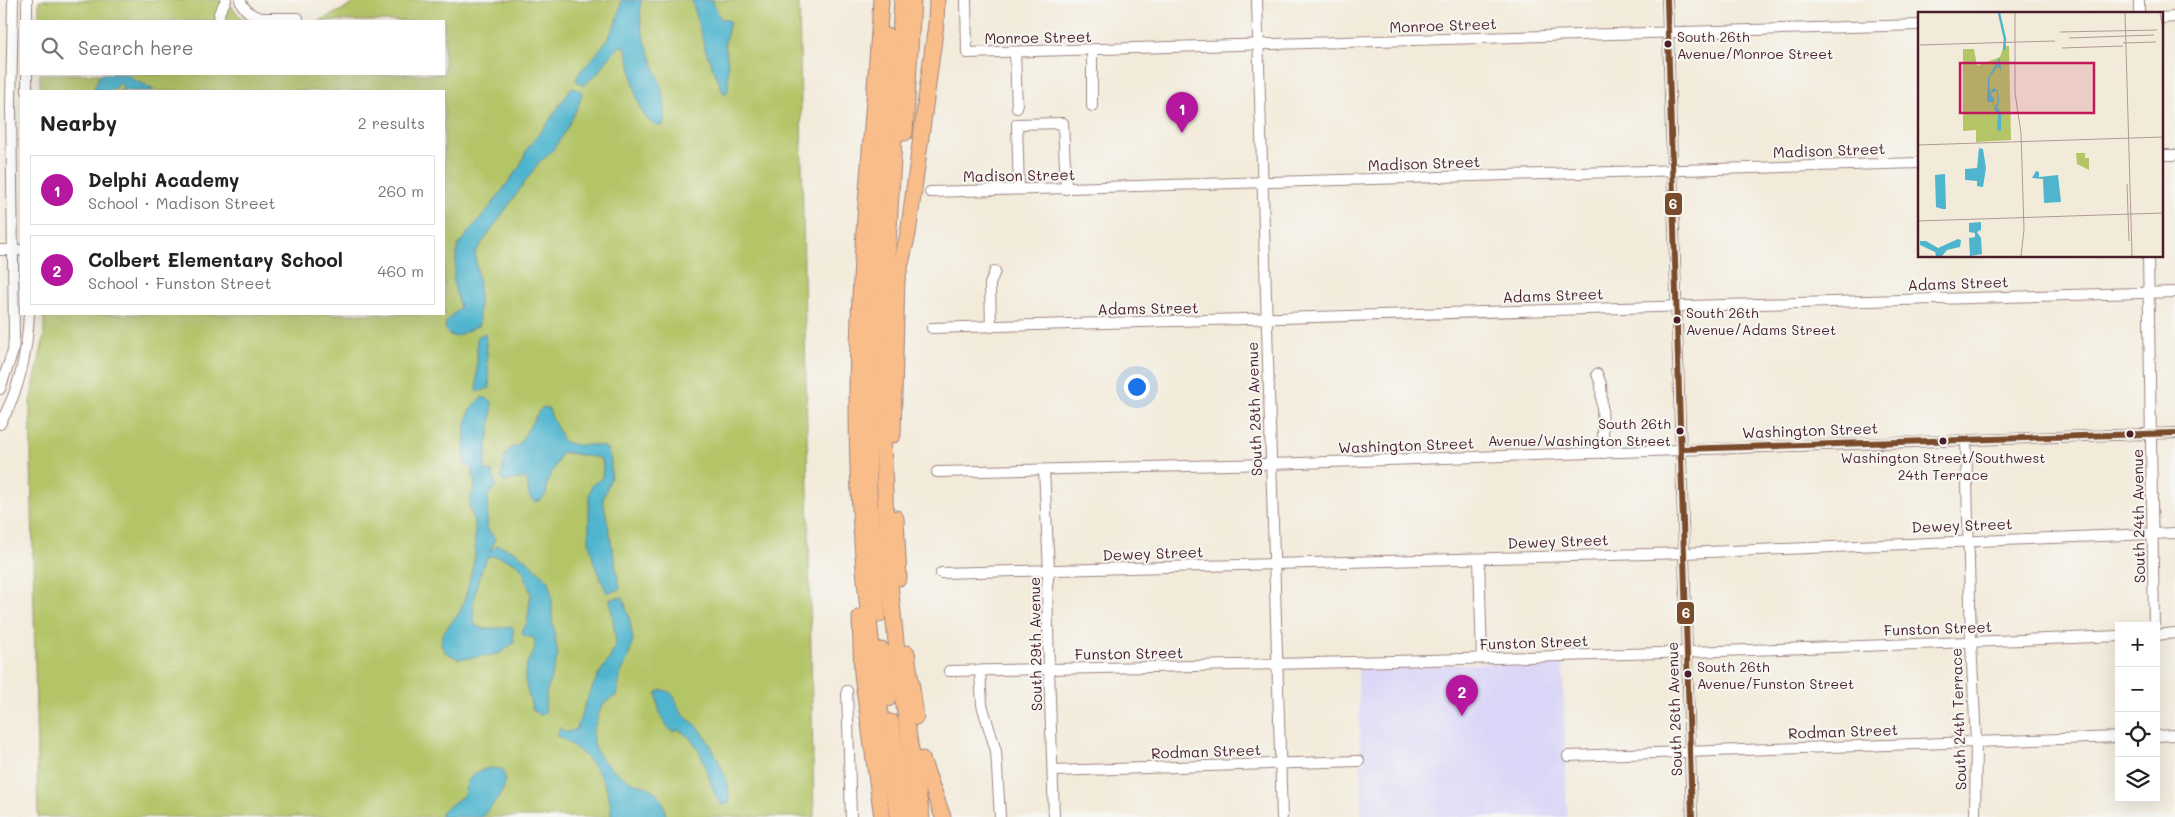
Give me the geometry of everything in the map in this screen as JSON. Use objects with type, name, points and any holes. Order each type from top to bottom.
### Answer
[{"type":"highway","points":[[871,0],[874,85]]},
{"type":"highway","points":[[880,0],[864,236],[857,406],[858,493],[863,573],[876,686],[898,817]]},
{"type":"highway","points":[[890,0],[868,370],[869,492],[878,612],[890,716],[908,817]]},
{"type":"highway","points":[[902,0],[883,335],[882,406],[887,553],[900,682],[922,817]]},
{"type":"highway","points":[[912,0],[896,280],[892,402],[894,489],[903,622],[922,760],[932,817]]},
{"type":"highway","points":[[896,280],[908,234],[936,24],[937,0]]},
{"type":"highway","points":[[863,573],[860,624],[862,674],[882,817]]},
{"type":"highway","points":[[922,760],[944,817]]},
{"type":"street","points":[[0,388],[13,351],[17,250],[11,104],[13,0]]},
{"type":"street","points":[[27,0],[27,20]]},
{"type":"street","name":"Monroe Street","points":[[966,0],[967,53],[1258,46],[1918,25]]},
{"type":"street","name":"South 28th Avenue","points":[[1257,0],[1282,817]]},
{"type":"street","name":"South 26th Avenue","points":[[1667,0],[1692,817]]},
{"type":"street","points":[[220,20],[219,13],[225,1],[240,1],[248,12],[262,20],[298,18],[298,20]]},
{"type":"street","points":[[2162,18],[2175,18]]},
{"type":"street","points":[[1092,50],[1092,106]]},
{"type":"street","points":[[1015,53],[1017,108]]},
{"type":"street","points":[[27,75],[27,90]]},
{"type":"street","points":[[1019,189],[1017,124],[1063,123],[1066,189]]},
{"type":"street","points":[[2162,155],[2175,155]]},
{"type":"street","name":"Madison Street","points":[[930,192],[1918,163]]},
{"type":"street","points":[[0,250],[17,250]]},
{"type":"street","name":"South 24th Avenue","points":[[2148,258],[2154,622]]},
{"type":"street","points":[[991,327],[990,284],[995,271]]},
{"type":"street","name":"Adams Street","points":[[932,328],[1267,320],[2175,292]]},
{"type":"street","points":[[0,424],[13,397],[23,364],[28,336],[29,315]]},
{"type":"street","points":[[1597,374],[1601,384],[1604,453]]},
{"type":"street","name":"Washington Street","points":[[937,472],[1271,464],[2175,433]]},
{"type":"street","name":"South 24th Terrace","points":[[1966,440],[1971,642],[1976,741],[1975,817]]},
{"type":"street","name":"South 29th Avenue","points":[[1044,470],[1049,571],[1047,586],[1054,817]]},
{"type":"street","name":"Dewey Street","points":[[941,573],[1479,559],[2175,533]]},
{"type":"street","points":[[1479,559],[1482,658]]},
{"type":"street","points":[[2160,634],[2175,632]]},
{"type":"street","name":"Funston Street","points":[[949,671],[1687,652],[2115,636]]},
{"type":"street","points":[[980,671],[982,704],[996,751],[1000,817]]},
{"type":"street","points":[[847,691],[851,817]]},
{"type":"street","points":[[2160,736],[2175,735]]},
{"type":"street","name":"Rodman Street","points":[[1568,756],[2115,737]]},
{"type":"street","name":"Rodman Street","points":[[1053,771],[1359,762]]},
{"type":"shaded area","points":[[1563,661],[1567,817],[1362,817],[1358,668]]},
{"type":"green space","points":[[39,0],[230,0],[230,5],[243,20],[39,20]]},
{"type":"green space","points":[[362,0],[799,0],[814,817],[38,817],[30,401],[44,337],[44,315],[445,315],[445,90],[40,90],[40,75],[445,75],[445,20],[321,20]]},
{"type":"water","points":[[622,0],[641,0],[640,16],[642,31],[662,91],[665,116],[663,126],[653,124],[645,116],[636,92],[624,45],[617,48],[596,75],[583,86],[576,80],[580,72],[594,57],[610,34],[616,22]]},
{"type":"water","points":[[692,0],[712,0],[720,18],[730,21],[725,43],[728,65],[728,91],[724,94],[705,49]]},
{"type":"water","points":[[100,75],[129,75],[153,90],[122,90],[123,87],[121,83],[111,90],[93,90]]},
{"type":"water","points":[[572,87],[582,92],[578,106],[565,131],[550,153],[539,162],[475,253],[479,286],[479,325],[455,337],[448,334],[445,328],[446,321],[460,308],[453,281],[458,245],[489,208],[520,166],[527,149]]},
{"type":"water","points":[[485,333],[490,388],[477,392],[477,337]]},
{"type":"water","points":[[483,397],[492,401],[485,471],[492,471],[496,486],[488,495],[487,528],[495,539],[490,552],[497,545],[512,550],[528,561],[549,581],[552,599],[552,619],[558,655],[546,694],[545,712],[541,716],[533,710],[526,683],[526,667],[534,650],[535,639],[523,635],[522,631],[527,623],[531,593],[524,572],[518,564],[500,557],[488,556],[478,581],[474,598],[475,625],[484,629],[513,627],[514,643],[499,654],[459,659],[445,652],[441,645],[442,634],[460,612],[475,557],[475,526],[469,504],[475,485],[472,469],[465,464],[464,437],[467,418],[476,403]]},
{"type":"water","points":[[543,407],[549,409],[563,441],[607,449],[611,461],[611,477],[603,499],[620,589],[607,593],[594,563],[589,541],[589,496],[592,485],[602,478],[603,464],[600,458],[562,452],[547,483],[546,494],[541,500],[534,502],[529,496],[527,481],[523,478],[504,482],[501,477],[506,453],[512,447],[518,446]]},
{"type":"water","points":[[623,597],[630,621],[633,641],[621,673],[616,696],[602,706],[599,713],[593,732],[593,741],[598,754],[612,769],[635,783],[648,787],[660,797],[666,817],[611,817],[607,791],[596,769],[579,750],[557,736],[560,728],[565,732],[576,730],[589,694],[611,656],[616,642],[610,599]]},
{"type":"water","points":[[662,690],[673,695],[683,714],[698,727],[709,742],[720,763],[727,784],[729,802],[725,805],[720,804],[715,795],[704,762],[694,743],[687,735],[678,730],[673,732],[665,724],[659,709],[657,692]]},
{"type":"water","points":[[491,768],[502,769],[505,783],[496,801],[482,817],[441,817],[441,812],[464,795],[469,780],[475,773]]},
{"type":"transit line","name":"6","points":[[1667,0],[1692,817]]},
{"type":"transit line","name":"6","points":[[1682,449],[2175,433]]},
{"type":"place","name":"South 26th Avenue/Monroe Street","points":[[1668,44]]},
{"type":"place","name":"Delphi Academy","points":[[1182,133]]},
{"type":"place","name":"South 26th Avenue/Adams Street","points":[[1677,320]]},
{"type":"place","name":"South 26th Avenue/Washington Street","points":[[1680,431]]},
{"type":"place","name":"Washington Street/Southwest 24th Terrace","points":[[1943,441]]},
{"type":"place","name":"South 26th Avenue/Funston Street","points":[[1688,674]]},
{"type":"place","name":"Colbert Elementary School","points":[[1462,716]]}]
